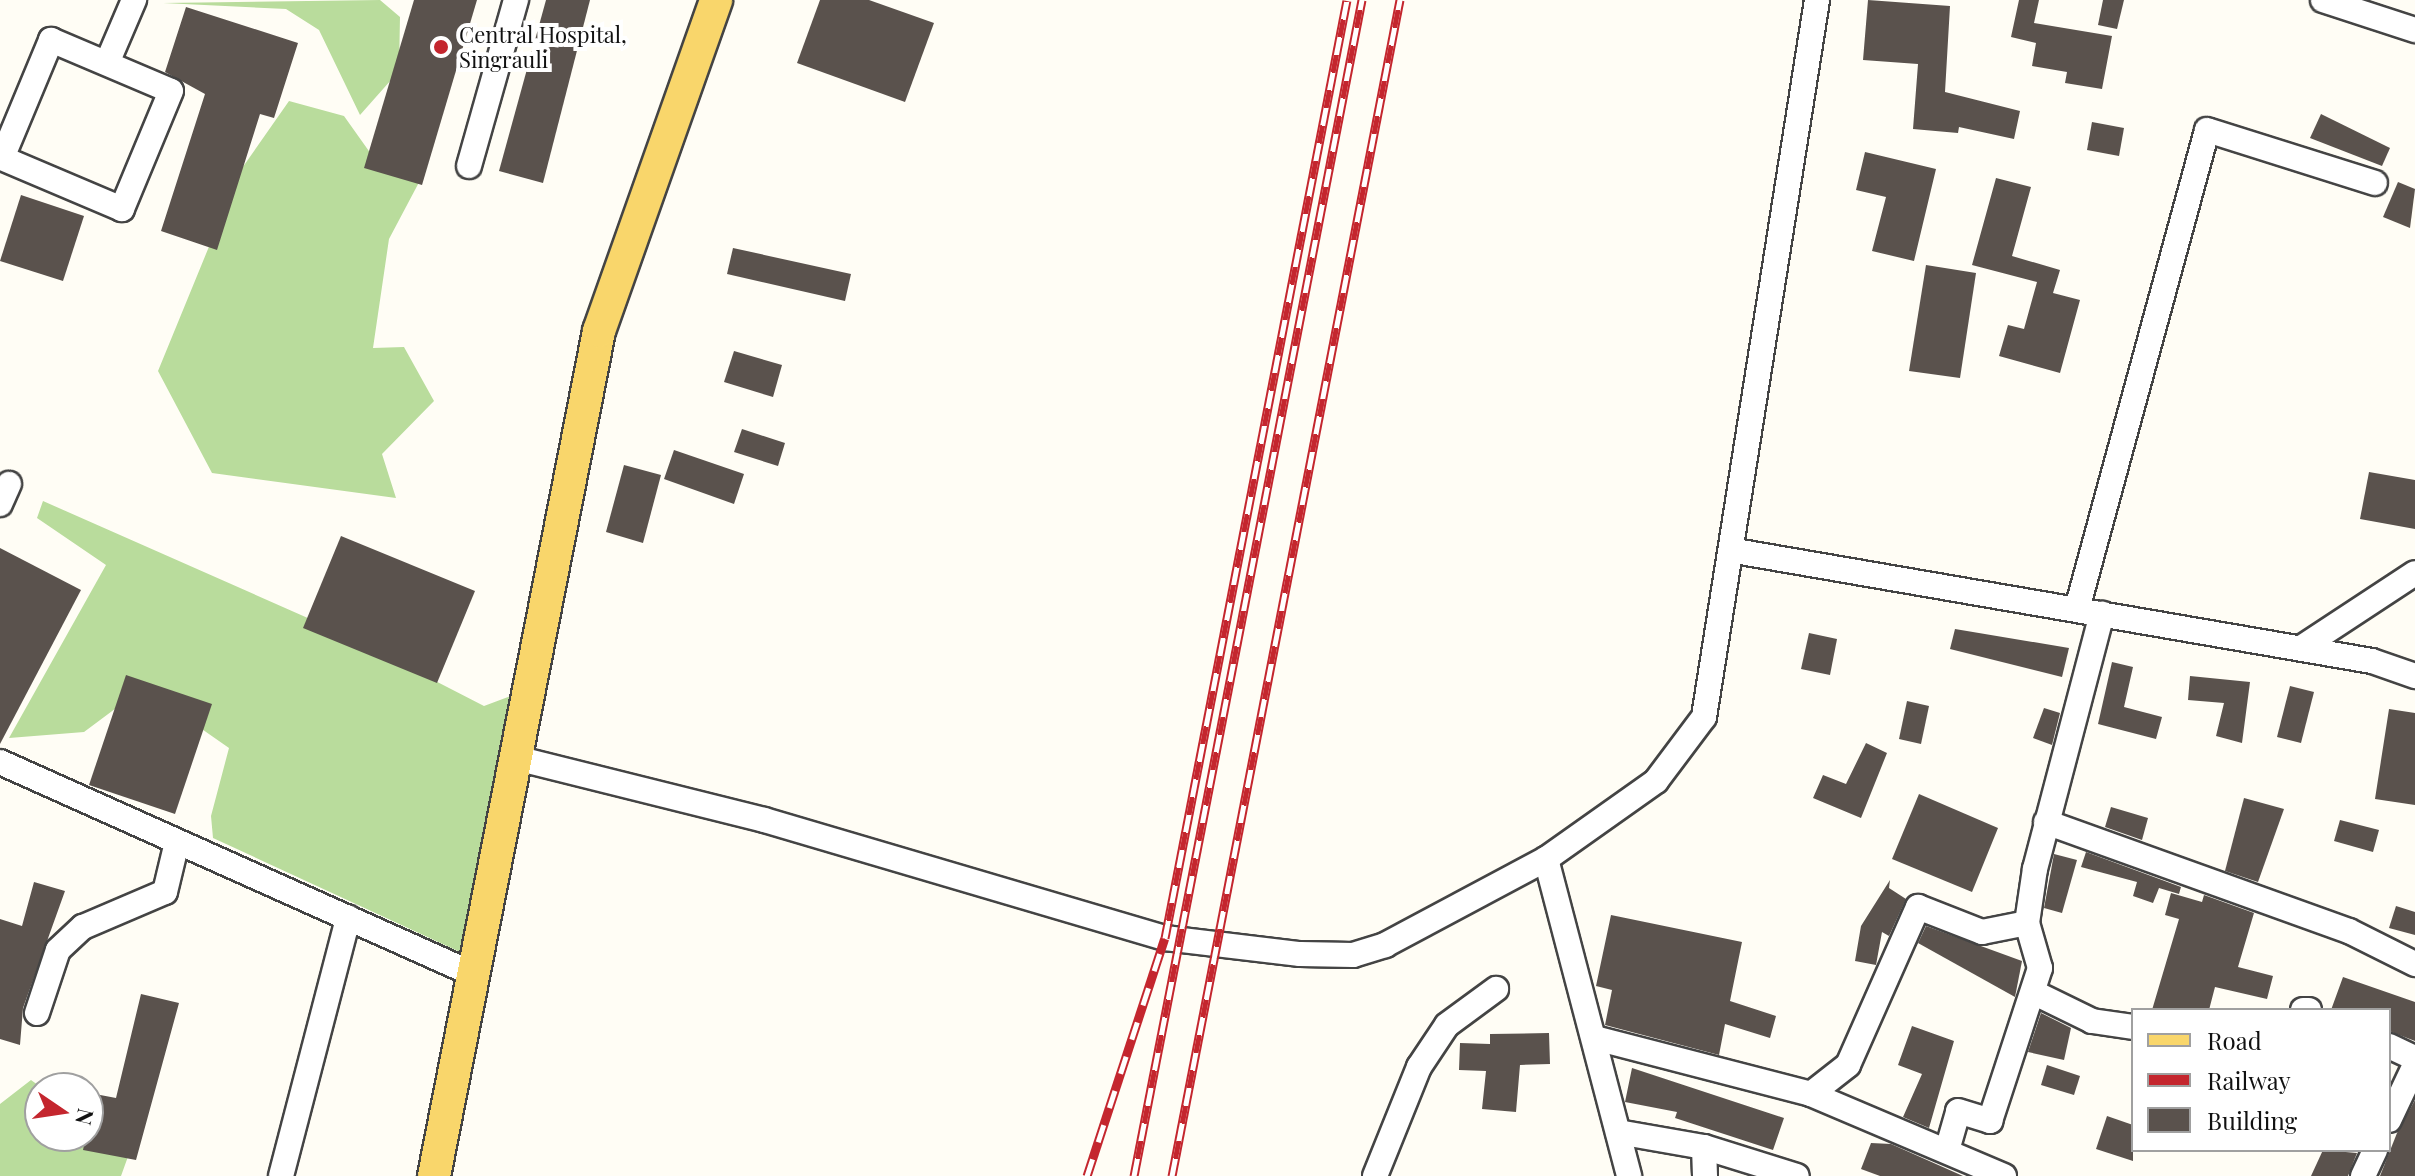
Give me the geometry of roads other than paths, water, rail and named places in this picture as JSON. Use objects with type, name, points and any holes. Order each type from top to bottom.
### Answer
[{"type":"main road","points":[[434,1176],[599,331],[716,0]]},
{"type":"street","points":[[107,63],[134,0]]},
{"type":"street","points":[[469,166],[516,0]]},
{"type":"street","points":[[516,758],[764,820],[1165,938],[1300,954],[1353,955],[1385,945],[1546,859],[1656,781],[1704,717],[1735,551],[1817,0]]},
{"type":"street","points":[[2323,0],[2415,30]]},
{"type":"street","points":[[51,40],[107,63],[171,91],[122,209],[2,158],[51,40]]},
{"type":"street","points":[[2077,609],[2207,130],[2375,183]]},
{"type":"street","points":[[1735,551],[2301,648],[2415,676]]},
{"type":"street","points":[[2301,648],[2415,573]]},
{"type":"street","points":[[1948,1147],[1958,1111],[1990,1121],[2040,968],[2027,923],[2046,822],[2102,614]]},
{"type":"street","points":[[0,762],[473,974]]},
{"type":"street","points":[[2046,822],[2349,931],[2415,964]]},
{"type":"street","points":[[37,1013],[58,950],[83,927],[165,892],[177,842]]},
{"type":"street","points":[[1546,859],[1629,1176]]},
{"type":"street","points":[[1811,1094],[1848,1065],[1918,907],[1982,932],[2027,923]]},
{"type":"street","points":[[281,1176],[348,918]]},
{"type":"street","points":[[1375,1176],[1419,1067],[1447,1025],[1496,989]]},
{"type":"street","points":[[2041,996],[2092,1021],[2131,1027]]},
{"type":"street","points":[[1595,1038],[1811,1094],[1948,1147],[2004,1176]]},
{"type":"street","points":[[2391,1047],[2415,1058]]},
{"type":"street","points":[[2391,1116],[2415,1065]]},
{"type":"street","points":[[1618,1132],[1704,1147],[1797,1176]]},
{"type":"street","points":[[1704,1147],[1705,1176]]},
{"type":"street","points":[[2363,1176],[2374,1152]]},
{"type":"railway","points":[[1087,1176],[1165,938],[1347,0]]},
{"type":"railway","points":[[1134,1176],[1362,0]]},
{"type":"railway","points":[[1172,1176],[1400,0]]},
{"type":"place","name":"Central Hospital, Singrauli","points":[[441,47]]}]
